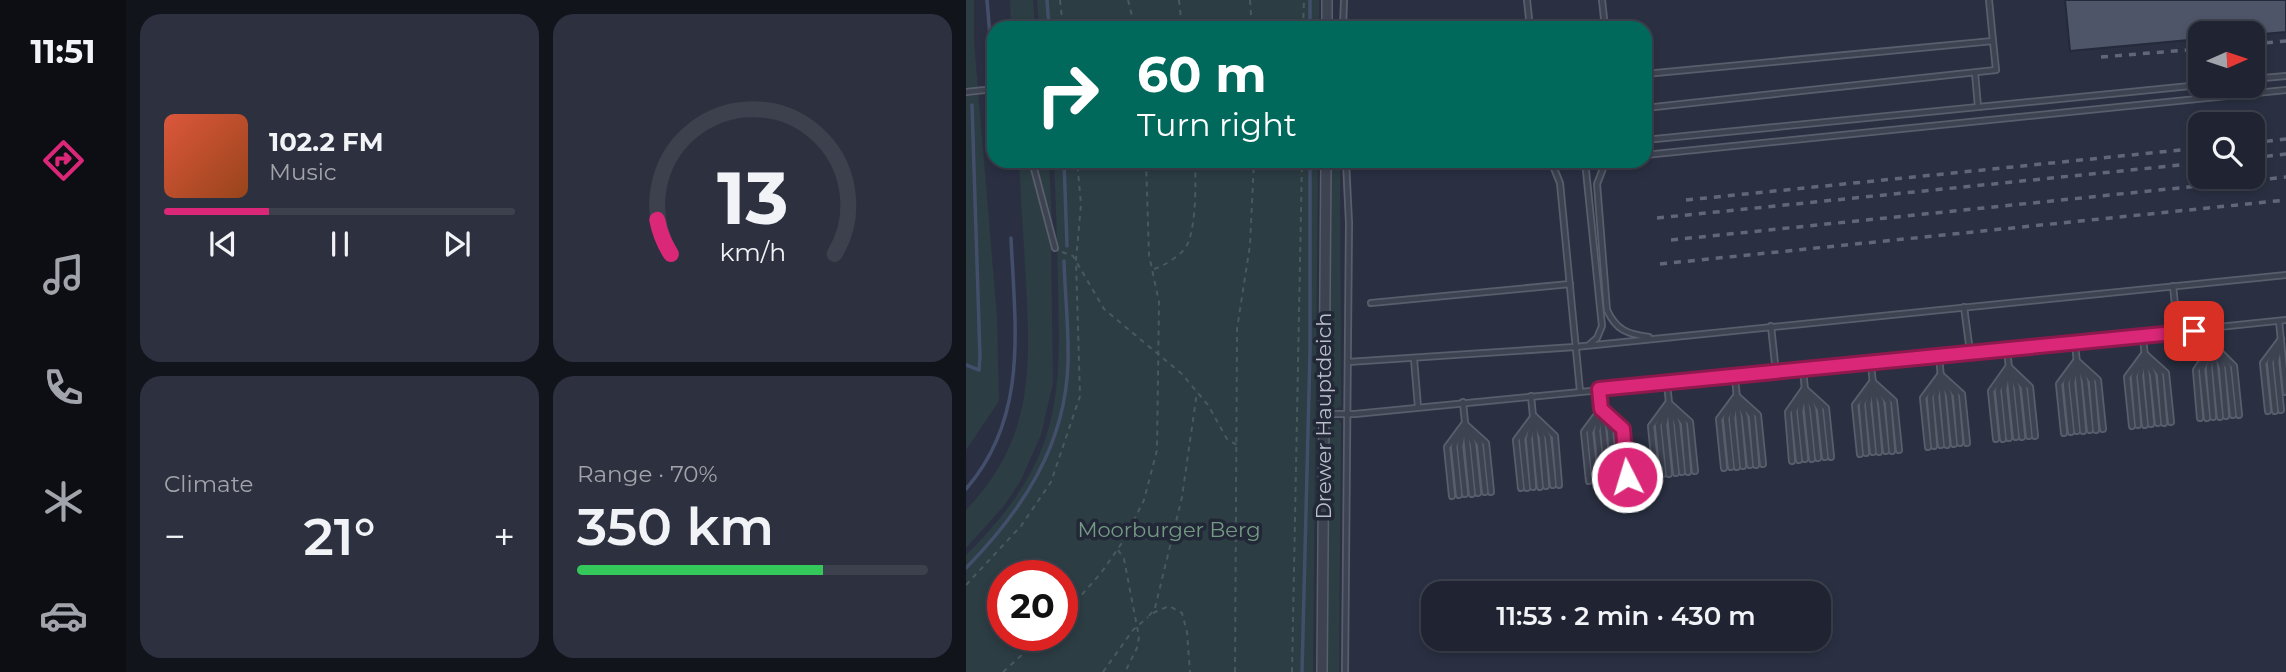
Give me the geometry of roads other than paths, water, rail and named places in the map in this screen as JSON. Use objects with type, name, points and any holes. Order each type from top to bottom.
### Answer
[{"type":"street","points":[[1327,0],[1327,21]]},
{"type":"street","name":"Drewer Hauptdeich","points":[[1322,672],[1326,168]]},
{"type":"lane","points":[[1343,21],[1344,0]]},
{"type":"lane","points":[[1527,0],[1529,21]]},
{"type":"lane","points":[[1602,0],[1604,21]]},
{"type":"lane","points":[[1652,107],[1997,70],[1989,0]]},
{"type":"lane","points":[[1652,73],[1993,41]]},
{"type":"lane","points":[[1975,73],[1978,107]]},
{"type":"lane","points":[[2265,78],[2286,76]]},
{"type":"lane","points":[[1652,140],[2188,86]]},
{"type":"lane","points":[[966,92],[987,90]]},
{"type":"lane","points":[[1652,154],[2286,90]]},
{"type":"lane","points":[[1034,168],[1055,247]]},
{"type":"lane","points":[[1345,672],[1349,223],[1346,168]]},
{"type":"lane","points":[[1554,168],[1560,183],[1580,391]]},
{"type":"lane","points":[[1586,168],[1602,326],[1597,338],[1588,345]]},
{"type":"lane","points":[[1603,168],[1597,184],[1608,310],[1613,323],[1624,332],[1660,338]]},
{"type":"lane","points":[[1348,362],[1575,347],[2286,275]]},
{"type":"lane","points":[[1371,303],[1570,285]]},
{"type":"lane","points":[[2173,286],[2178,333]]},
{"type":"lane","points":[[1964,307],[1970,352]]},
{"type":"lane","points":[[1323,414],[1347,414],[1776,373],[2286,320]]},
{"type":"lane","points":[[2279,321],[2286,392]]},
{"type":"lane","points":[[1771,326],[1776,373]]},
{"type":"lane","points":[[2211,329],[2223,416]]},
{"type":"lane","points":[[2143,336],[2144,353],[2140,376],[2151,424]]},
{"type":"lane","points":[[2281,339],[2286,345]]},
{"type":"lane","points":[[2281,339],[2286,352]]},
{"type":"lane","points":[[2281,339],[2276,361],[2275,411],[2263,363],[2281,339]]},
{"type":"lane","points":[[2075,342],[2077,360],[2085,382],[2077,431]]},
{"type":"lane","points":[[2213,346],[2202,369],[2223,416]]},
{"type":"lane","points":[[2213,346],[2228,367],[2223,416]]},
{"type":"lane","points":[[2200,418],[2196,370],[2213,346]]},
{"type":"lane","points":[[2007,349],[2009,367],[2029,436],[2030,387],[2009,367]]},
{"type":"lane","points":[[2144,353],[2127,377],[2151,424]]},
{"type":"lane","points":[[2144,353],[2153,374],[2151,424]]},
{"type":"lane","points":[[2144,353],[2166,373],[2151,424]]},
{"type":"lane","points":[[1938,356],[1940,374],[1936,397],[1954,444]]},
{"type":"lane","points":[[1414,359],[1418,407]]},
{"type":"lane","points":[[2077,360],[2092,381],[2100,429]]},
{"type":"lane","points":[[2077,360],[2059,384],[2077,431]]},
{"type":"lane","points":[[2077,360],[2072,383],[2077,431]]},
{"type":"lane","points":[[1871,363],[1872,381],[1868,404],[1879,452]]},
{"type":"lane","points":[[2009,367],[2004,389],[2006,438],[1991,391],[2009,367]]},
{"type":"lane","points":[[1803,370],[1805,388],[1813,409],[1808,459]]},
{"type":"lane","points":[[1940,374],[1949,395],[1954,444]]},
{"type":"lane","points":[[1940,374],[1962,394],[1954,444]]},
{"type":"lane","points":[[1931,446],[1923,398],[1940,374]]},
{"type":"lane","points":[[1735,377],[1737,395],[1745,416],[1756,465],[1758,415],[1737,395]]},
{"type":"lane","points":[[1872,381],[1855,405],[1879,452]]},
{"type":"lane","points":[[1872,381],[1881,402],[1879,452]]},
{"type":"lane","points":[[1872,381],[1894,401],[1879,452]]},
{"type":"lane","points":[[1667,383],[1669,402],[1677,424],[1682,472]]},
{"type":"lane","points":[[1805,388],[1826,408],[1831,457]]},
{"type":"lane","points":[[1805,388],[1788,412],[1808,459]]},
{"type":"lane","points":[[1805,388],[1800,411],[1808,459]]},
{"type":"lane","points":[[1599,389],[1611,479]]},
{"type":"lane","points":[[1737,395],[1732,418],[1734,467],[1719,419],[1737,395]]},
{"type":"lane","points":[[1531,396],[1533,416],[1529,439],[1540,487]]},
{"type":"lane","points":[[1463,402],[1465,423],[1473,444],[1465,494]]},
{"type":"lane","points":[[1669,402],[1664,425],[1682,472]]},
{"type":"lane","points":[[1669,402],[1690,422],[1682,472]]},
{"type":"lane","points":[[1659,475],[1651,426],[1669,402]]},
{"type":"lane","points":[[1601,409],[1590,432],[1611,479]]},
{"type":"lane","points":[[1601,409],[1616,429],[1611,479]]},
{"type":"lane","points":[[1588,481],[1584,432],[1601,409]]},
{"type":"lane","points":[[1533,416],[1516,440],[1540,487]]},
{"type":"lane","points":[[1533,416],[1542,437],[1540,487]]},
{"type":"lane","points":[[1533,416],[1555,436],[1540,487]]},
{"type":"lane","points":[[1465,423],[1480,444],[1488,492]]},
{"type":"lane","points":[[1465,423],[1447,447],[1465,494]]},
{"type":"lane","points":[[1465,423],[1460,446],[1465,494]]},
{"type":"waterway","points":[[987,0],[989,21]]},
{"type":"waterway","points":[[1047,0],[1048,21]]},
{"type":"waterway","points":[[1310,0],[1310,21]]},
{"type":"waterway","points":[[966,365],[979,370],[972,105]]},
{"type":"waterway","points":[[1064,168],[1067,246]]},
{"type":"waterway","points":[[1302,672],[1310,352],[1310,168]]},
{"type":"waterway","points":[[966,489],[986,461],[1000,432],[1009,401],[1015,338],[1011,238]]},
{"type":"waterway","points":[[966,568],[1022,500],[1050,449],[1059,421],[1068,362],[1064,261]]},
{"type":"railway","points":[[2265,43],[2286,41]]},
{"type":"railway","points":[[2101,57],[2188,50]]},
{"type":"railway","points":[[2265,141],[2286,139]]},
{"type":"railway","points":[[1686,200],[2188,149]]},
{"type":"railway","points":[[2265,156],[2286,154]]},
{"type":"railway","points":[[1657,218],[2188,164]]},
{"type":"railway","points":[[1671,240],[2286,177]]},
{"type":"railway","points":[[1660,264],[2286,200]]},
{"type":"park label","name":"Moorburger Berg","points":[[1169,529]]}]
